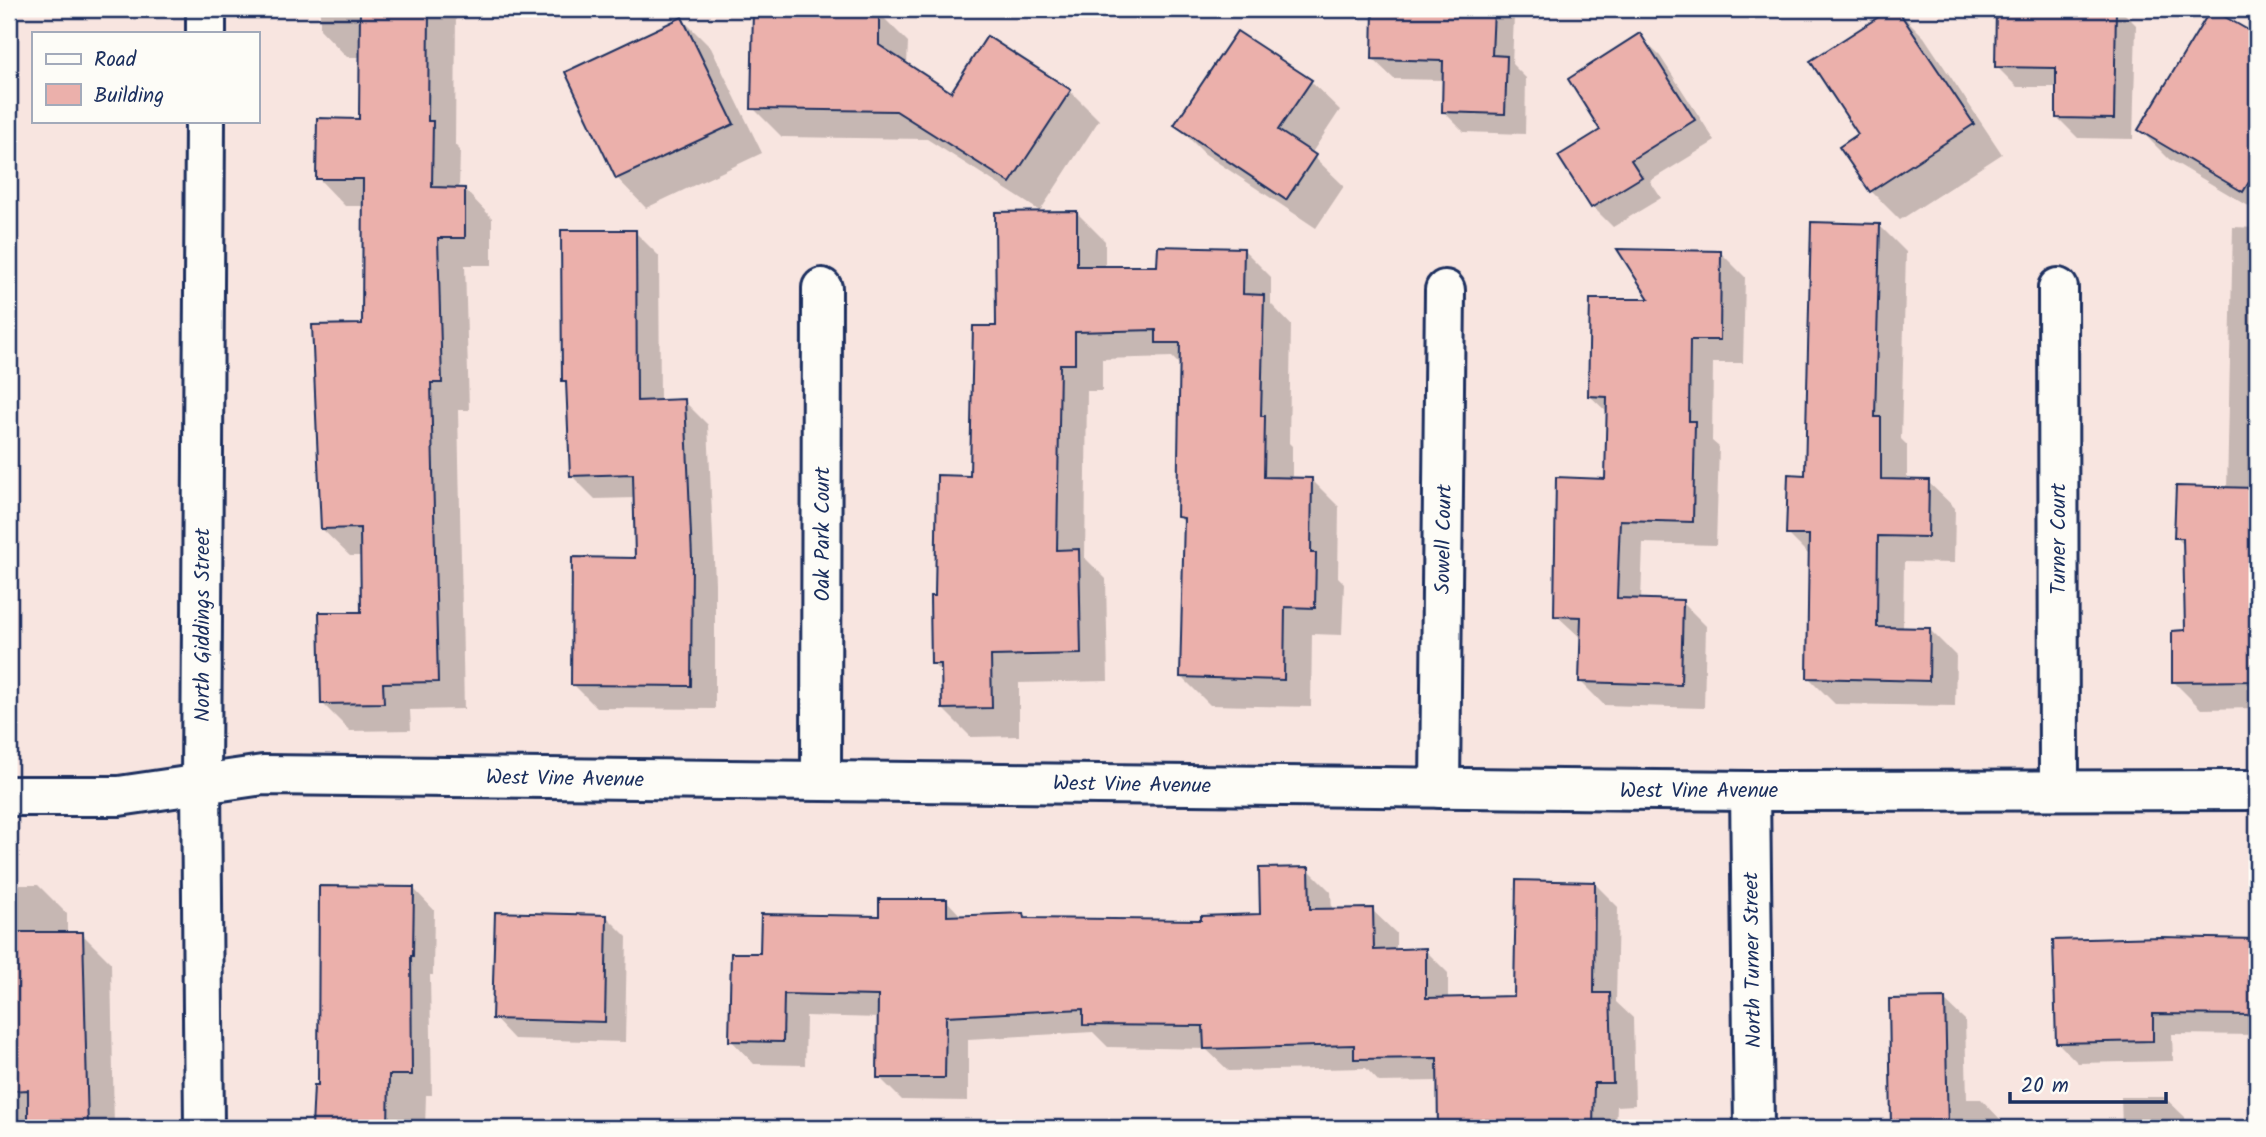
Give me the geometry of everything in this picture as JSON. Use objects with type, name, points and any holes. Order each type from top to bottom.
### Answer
[{"type":"street","points":[[206,9],[206,32]]},
{"type":"street","name":"North Giddings Street","points":[[204,1128],[201,783],[205,122]]},
{"type":"street","name":"Oak Park Court","points":[[821,780],[822,288]]},
{"type":"street","name":"Turner Court","points":[[2058,288],[2059,789]]},
{"type":"street","name":"Sowell Court","points":[[1440,788],[1445,290]]},
{"type":"street","name":"West Vine Avenue","points":[[9,796],[119,796],[263,775],[1750,791],[2257,790]]},
{"type":"street","name":"North Turner Street","points":[[1750,791],[1754,1128]]},
{"type":"building","points":[[360,9],[429,9],[428,121],[433,121],[432,187],[465,188],[465,238],[438,238],[442,383],[431,383],[438,682],[383,683],[384,703],[321,704],[319,612],[361,612],[360,528],[321,529],[312,325],[362,324],[363,179],[316,179],[317,118],[359,119]]},
{"type":"building","points":[[753,9],[879,11],[879,45],[951,92],[987,36],[1071,90],[1010,183],[896,111],[751,109]]},
{"type":"building","points":[[1373,9],[1494,9],[1492,55],[1507,56],[1505,114],[1442,112],[1443,61],[1372,59]]},
{"type":"building","points":[[1891,9],[1897,9],[1974,124],[1870,192],[1839,147],[1858,134],[1810,61]]},
{"type":"building","points":[[1996,9],[2116,9],[2114,119],[2056,118],[2056,68],[1995,67]]},
{"type":"building","points":[[2211,9],[2257,35],[2257,169],[2243,192],[2138,130]]},
{"type":"building","points":[[682,17],[734,124],[616,179],[565,72]]},
{"type":"building","points":[[1237,31],[1312,80],[1278,130],[1316,155],[1286,200],[1174,125]]},
{"type":"building","points":[[1640,33],[1695,120],[1631,160],[1642,177],[1591,208],[1558,156],[1600,130],[1568,79]]},
{"type":"building","points":[[1077,211],[1077,266],[1157,266],[1158,246],[1244,248],[1243,294],[1264,295],[1261,416],[1265,416],[1264,477],[1312,478],[1311,553],[1316,553],[1315,608],[1285,607],[1284,680],[1180,677],[1184,518],[1177,517],[1180,343],[1156,343],[1156,330],[1075,332],[1075,364],[1060,364],[1057,550],[1079,549],[1081,654],[991,656],[992,708],[942,709],[941,664],[931,664],[930,596],[935,596],[937,475],[970,476],[973,326],[996,326],[995,212]]},
{"type":"building","points":[[1811,222],[1880,224],[1875,417],[1881,417],[1881,479],[1929,480],[1928,537],[1878,536],[1877,627],[1930,628],[1929,681],[1807,678],[1809,535],[1786,535],[1788,474],[1805,475]]},
{"type":"building","points":[[561,230],[636,230],[637,401],[685,399],[692,558],[691,686],[571,685],[572,557],[635,558],[633,474],[570,476],[566,381],[562,381]]},
{"type":"building","points":[[1617,249],[1721,251],[1720,340],[1690,340],[1689,421],[1695,421],[1693,522],[1620,520],[1617,598],[1683,600],[1681,685],[1579,682],[1581,617],[1554,616],[1556,477],[1605,479],[1607,397],[1588,396],[1590,299],[1649,299]]},
{"type":"building","points":[[2176,486],[2257,488],[2257,681],[2172,682],[2172,631],[2185,630],[2183,538],[2174,538]]},
{"type":"building","points":[[1309,867],[1310,909],[1373,908],[1374,950],[1426,948],[1426,998],[1514,996],[1516,880],[1595,882],[1594,993],[1610,993],[1613,1083],[1594,1083],[1593,1128],[1438,1128],[1437,1058],[1354,1059],[1354,1045],[1204,1049],[1203,1026],[1083,1025],[1083,1009],[946,1016],[945,1078],[877,1078],[878,996],[784,994],[783,1042],[729,1041],[731,953],[760,953],[761,914],[879,916],[879,899],[947,899],[947,916],[1023,913],[1024,918],[1201,920],[1201,916],[1260,914],[1259,868]]},
{"type":"building","points":[[319,886],[414,887],[411,956],[412,1075],[389,1075],[388,1128],[312,1128],[314,1085],[318,1085]]},
{"type":"building","points":[[495,912],[607,915],[605,1022],[492,1019]]},
{"type":"building","points":[[9,932],[83,932],[88,1128],[28,1128],[28,1090],[9,1091]]},
{"type":"building","points":[[2161,937],[2257,939],[2257,1015],[2153,1014],[2153,1041],[2056,1043],[2053,940]]},
{"type":"building","points":[[1945,998],[1948,1128],[1891,1128],[1889,999]]}]
